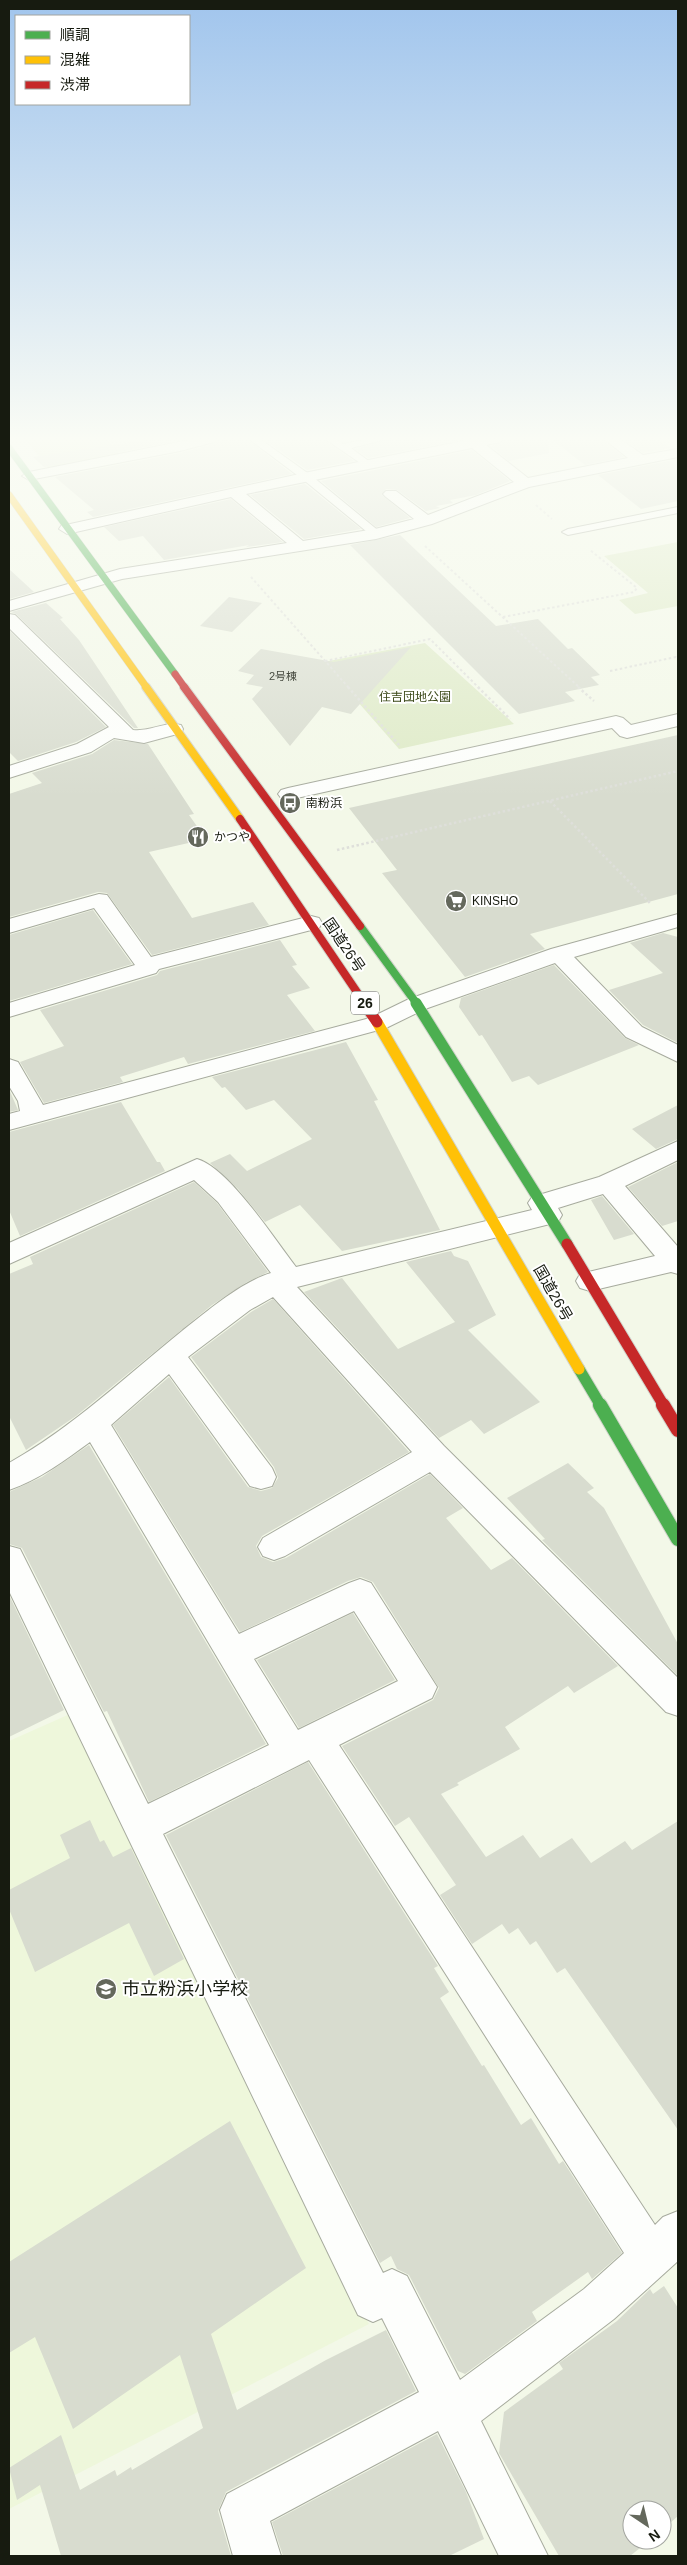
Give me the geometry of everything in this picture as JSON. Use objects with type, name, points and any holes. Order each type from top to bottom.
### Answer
[{"type":"highway","name":"国道26号","points":[[56,559],[174,729],[263,852],[378,1023],[678,1539]]},
{"type":"highway","name":"国道26号","points":[[89,559],[417,1004],[590,1281],[678,1430]]},
{"type":"street","points":[[9,606],[103,577],[216,559]]},
{"type":"street","points":[[9,619],[127,734]]},
{"type":"street","points":[[288,794],[616,722],[627,732],[678,720]]},
{"type":"street","points":[[9,772],[84,748],[111,732],[144,737],[174,729]]},
{"type":"street","points":[[9,926],[99,900],[148,968],[9,1010]]},
{"type":"street","points":[[9,1122],[378,1023],[417,1004],[559,954],[677,922]]},
{"type":"street","points":[[146,965],[311,923]]},
{"type":"street","points":[[559,954],[634,1032],[678,1054]]},
{"type":"street","points":[[9,1067],[30,1101],[34,1116]]},
{"type":"street","points":[[9,1478],[65,1444],[94,1423],[214,1320],[254,1293],[283,1279],[498,1229],[545,1209],[560,1199],[608,1183],[678,1150]]},
{"type":"street","points":[[9,1254],[197,1168],[227,1196],[283,1279],[433,1455],[678,1701]]},
{"type":"street","points":[[590,1281],[677,1263],[608,1183]]},
{"type":"street","points":[[172,1357],[261,1477]]},
{"type":"street","points":[[94,1423],[232,1652],[304,1746],[665,2245],[599,2304],[451,2407],[243,2510],[257,2556]]},
{"type":"street","points":[[274,1547],[433,1455]]},
{"type":"street","points":[[9,1559],[373,2300],[392,2291],[524,2556]]},
{"type":"street","points":[[141,1826],[420,1687],[360,1593],[232,1652]]},
{"type":"path","points":[[235,559],[418,766]]},
{"type":"path","points":[[440,559],[616,722]]},
{"type":"path","points":[[503,617],[634,592],[637,588],[601,559]]},
{"type":"path","points":[[325,661],[430,639],[532,741]]},
{"type":"path","points":[[610,672],[676,657],[678,659]]},
{"type":"path","points":[[331,851],[678,771]]},
{"type":"path","points":[[550,800],[659,912],[677,922]]},
{"type":"shaded area","name":"市立粉浜小学校","points":[[70,1714],[322,2237],[369,2324],[9,2509],[9,1741]]},
{"type":"green space","points":[[607,559],[678,559],[678,606],[635,614],[619,600],[648,593]]},
{"type":"green space","name":"住吉団地公園","points":[[425,643],[514,724],[399,749],[323,662]]},
{"type":"building","points":[[364,559],[425,559],[496,626],[538,619],[568,649],[572,648],[600,675],[591,677],[599,685],[565,692],[575,701],[519,714]]},
{"type":"building","points":[[9,569],[34,592],[9,599]]},
{"type":"building","points":[[229,597],[262,603],[232,632],[200,626]]},
{"type":"building","points":[[46,603],[63,618],[60,619],[79,640],[138,728],[134,728],[16,614],[11,612]]},
{"type":"building","points":[[9,630],[106,727],[76,742],[18,761],[9,752]]},
{"type":"building","points":[[411,647],[351,714],[322,707],[290,746],[252,699],[263,687],[246,684],[254,675],[238,671],[261,649],[334,662]]},
{"type":"building","points":[[678,735],[678,894],[530,934],[545,949],[465,977],[382,873],[397,870],[349,808]]},
{"type":"building","points":[[114,740],[148,744],[194,814],[189,815],[206,839],[149,852],[192,918],[253,902],[269,925],[152,955],[107,893],[98,892],[9,917],[9,794],[42,783],[32,773],[92,754]]},
{"type":"building","points":[[93,910],[132,964],[9,1001],[9,935]]},
{"type":"building","points":[[663,933],[678,937],[678,1043],[643,1025],[609,990],[663,973],[630,943]]},
{"type":"building","points":[[280,940],[297,965],[292,966],[310,988],[287,995],[315,1031],[188,1064],[184,1057],[120,1077],[123,1082],[44,1103],[20,1062],[64,1046],[40,1010],[157,975],[160,971]]},
{"type":"building","points":[[554,965],[625,1038],[639,1045],[538,1085],[529,1076],[512,1082],[482,1035],[479,1036],[459,1007],[461,998]]},
{"type":"building","points":[[346,1042],[378,1100],[374,1101],[440,1230],[342,1251],[300,1205],[265,1222],[238,1189],[210,1163],[230,1154],[247,1171],[312,1139],[274,1100],[246,1110],[225,1087],[222,1088],[212,1077]]},
{"type":"building","points":[[9,1089],[18,1110],[9,1112]]},
{"type":"building","points":[[121,1102],[157,1162],[160,1162],[165,1171],[20,1236],[9,1210],[9,1132]]},
{"type":"building","points":[[678,1105],[678,1139],[656,1149],[632,1129]]},
{"type":"building","points":[[678,1162],[678,1221],[662,1226],[628,1187]]},
{"type":"building","points":[[194,1182],[217,1203],[268,1272],[247,1282],[212,1305],[76,1416],[26,1450],[9,1416],[9,1274],[33,1264],[30,1257]]},
{"type":"building","points":[[602,1196],[634,1234],[614,1240],[591,1200]]},
{"type":"building","points":[[451,1251],[454,1256],[468,1261],[496,1315],[468,1330],[540,1402],[484,1434],[471,1420],[439,1438],[304,1292],[342,1278],[398,1349],[455,1322],[406,1262]]},
{"type":"building","points":[[273,1299],[409,1452],[262,1536],[256,1546],[261,1557],[273,1562],[286,1558],[430,1474],[463,1508],[446,1518],[491,1570],[512,1558],[618,1666],[574,1693],[568,1686],[505,1727],[520,1749],[457,1783],[459,1785],[441,1794],[486,1857],[523,1835],[540,1858],[572,1838],[591,1863],[625,1841],[632,1850],[678,1821],[678,2130],[565,1968],[557,1973],[536,1941],[530,1945],[518,1928],[509,1934],[502,1924],[472,1944],[440,1895],[456,1885],[409,1817],[395,1826],[342,1746],[433,1700],[439,1688],[373,1582],[361,1577],[348,1581],[240,1632],[113,1425],[169,1377],[248,1487],[261,1491],[272,1488],[278,1478],[274,1467],[191,1357],[251,1312]]},
{"type":"building","points":[[89,1445],[266,1744],[149,1802],[107,1711],[104,1712],[22,1548],[9,1544],[9,1492],[42,1477]]},
{"type":"building","points":[[568,1463],[594,1488],[587,1492],[604,1508],[678,1644],[678,1676],[542,1540],[545,1539],[507,1498]]},
{"type":"building","points":[[9,1595],[64,1710],[9,1737]]},
{"type":"building","points":[[353,1613],[395,1680],[299,1728],[257,1660]]},
{"type":"building","points":[[308,1762],[438,1966],[434,1968],[449,1992],[440,1998],[482,2066],[484,2065],[521,2125],[531,2118],[559,2164],[563,2161],[622,2253],[592,2279],[588,2272],[532,2312],[537,2321],[465,2374],[458,2371],[409,2275],[397,2269],[391,2256],[380,2263],[166,1835]]},
{"type":"building","points":[[90,1820],[100,1842],[104,1840],[113,1857],[131,1848],[184,1959],[154,1976],[129,1923],[35,1972],[9,1909],[9,1890],[70,1858],[60,1835]]},
{"type":"building","points":[[230,2121],[306,2268],[211,2334],[237,2410],[326,2360],[386,2330],[416,2391],[226,2492],[218,2511],[231,2556],[61,2556],[40,2485],[17,2500],[9,2468],[61,2435],[80,2490],[115,2470],[117,2476],[131,2467],[132,2470],[203,2428],[180,2355],[73,2429],[35,2337],[9,2353],[9,2262]]},
{"type":"building","points":[[664,2286],[678,2308],[678,2516],[672,2521],[672,2500],[622,2500],[622,2550],[638,2550],[630,2556],[559,2556],[499,2453],[504,2412],[563,2369],[559,2363],[617,2321],[650,2289],[653,2294]]},
{"type":"building","points":[[437,2434],[466,2492],[484,2539],[449,2556],[283,2556],[272,2522]]},
{"type":"traffic: fast","points":[[90,559],[175,674]]},
{"type":"traffic: fast","points":[[360,926],[417,1004],[567,1244]]},
{"type":"traffic: fast","points":[[579,1369],[678,1539]]},
{"type":"traffic: slow","points":[[55,559],[240,819]]},
{"type":"traffic: slow","points":[[377,1022],[579,1369]]},
{"type":"traffic: jam","points":[[175,674],[360,926]]},
{"type":"traffic: jam","points":[[240,819],[377,1022]]},
{"type":"traffic: jam","points":[[567,1244],[678,1430]]},
{"type":"place","name":"南粉浜","points":[[290,803]]},
{"type":"place","name":"かつや","points":[[198,837]]},
{"type":"place","name":"KINSHO","points":[[456,901]]},
{"type":"place","name":"市立粉浜小学校","points":[[106,1989]]}]
